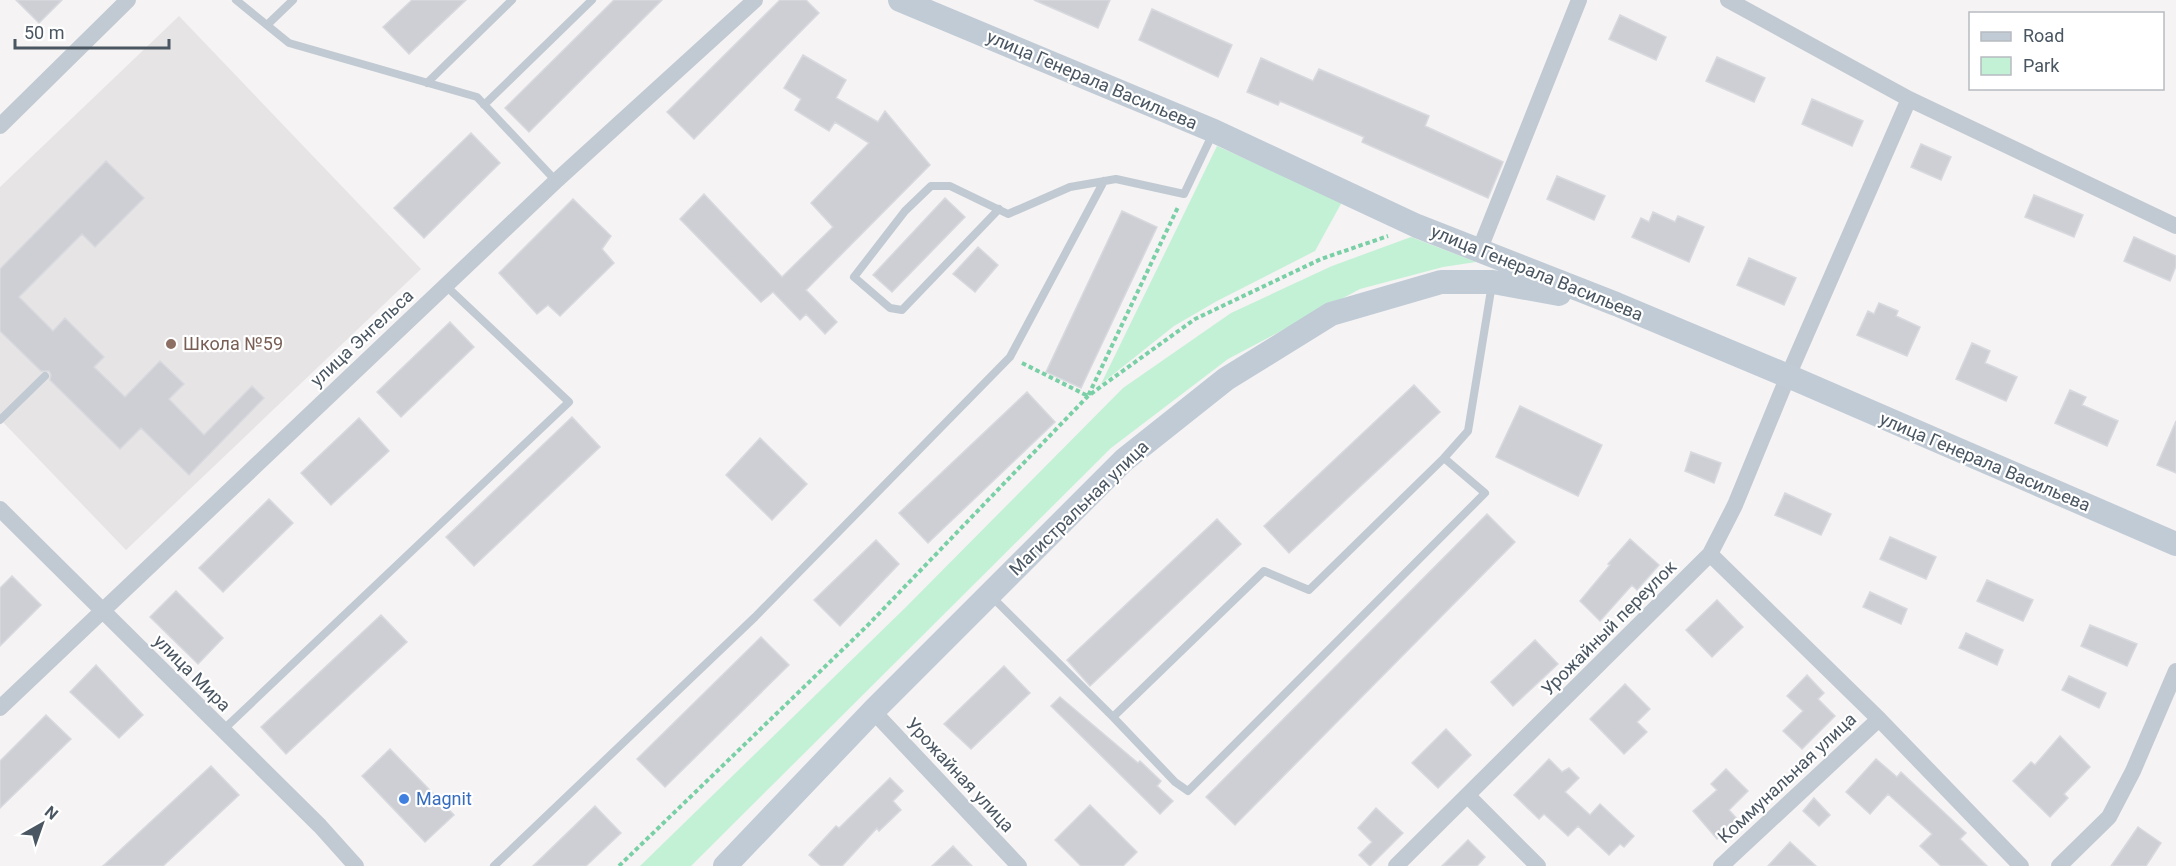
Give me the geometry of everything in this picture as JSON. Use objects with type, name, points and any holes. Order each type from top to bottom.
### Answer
[{"type":"main road","name":"улица Генерала Васильева","points":[[900,0],[1214,131],[1417,226],[1616,303],[2176,544]]},
{"type":"main road","name":"Магистральная улица","points":[[725,866],[873,711],[1124,460],[1226,379],[1331,314],[1441,282],[1493,282],[1616,303]]},
{"type":"street","points":[[1,120],[129,0]]},
{"type":"street","name":"улица Энгельса","points":[[0,708],[556,181],[755,0]]},
{"type":"street","points":[[1479,251],[1579,0]]},
{"type":"street","points":[[1728,0],[1909,99],[2176,226]]},
{"type":"street","name":"Урожайный переулок","points":[[1396,866],[1710,554],[1735,505],[1788,376],[1909,99]]},
{"type":"street","name":"улица Мира","points":[[0,509],[320,826],[356,866]]},
{"type":"street","points":[[1710,554],[1879,719],[2021,866]]},
{"type":"street","points":[[2060,866],[2109,817],[2133,771],[2176,671]]},
{"type":"street","name":"Урожайная улица","points":[[873,711],[1019,866]]},
{"type":"street","name":"Коммунальная улица","points":[[1721,866],[1879,719]]},
{"type":"street","points":[[1468,796],[1538,866]]},
{"type":"lane","points":[[236,0],[289,43],[477,97],[556,181]]},
{"type":"lane","points":[[267,25],[293,0]]},
{"type":"lane","points":[[427,82],[512,0]]},
{"type":"lane","points":[[484,105],[592,0]]},
{"type":"lane","points":[[999,209],[902,310],[890,308],[854,277],[905,211],[931,186],[950,186],[999,209],[1008,214],[1070,187],[1116,179],[1184,194],[1214,131]]},
{"type":"lane","points":[[494,866],[755,617],[1010,357],[1104,181]]},
{"type":"lane","points":[[1113,717],[1264,571],[1309,590],[1444,458],[1468,431],[1493,282]]},
{"type":"lane","points":[[222,731],[569,402],[446,286]]},
{"type":"lane","points":[[0,420],[45,375]]},
{"type":"lane","points":[[989,594],[1175,782],[1188,791],[1485,493],[1444,458]]},
{"type":"path","points":[[1088,396],[1184,194]]},
{"type":"path","points":[[619,866],[867,626],[1088,396],[1196,319],[1321,259],[1417,226]]},
{"type":"path","points":[[1010,357],[1088,396]]},
{"type":"shaded area","name":"Школа №59","points":[[179,16],[421,269],[126,550],[0,419],[0,187]]},
{"type":"green space","points":[[1217,146],[1342,202],[1315,251],[1217,301],[1174,326],[1101,384]]},
{"type":"green space","points":[[1411,237],[1476,262],[1443,267],[1360,289],[1228,359],[1111,448],[691,866],[640,866],[906,607],[1123,388],[1231,313],[1332,266]]},
{"type":"building","points":[[16,0],[62,0],[39,23]]},
{"type":"building","points":[[412,0],[466,0],[409,54],[383,27]]},
{"type":"building","points":[[614,0],[662,0],[529,132],[505,108]]},
{"type":"building","points":[[780,0],[806,0],[819,13],[694,139],[667,112]]},
{"type":"building","points":[[1034,0],[1110,0],[1098,28]]},
{"type":"building","points":[[1152,9],[1232,45],[1218,77],[1139,40]]},
{"type":"building","points":[[1620,15],[1666,37],[1656,60],[1609,39]]},
{"type":"building","points":[[803,55],[846,80],[836,98],[878,122],[885,111],[930,165],[806,290],[837,322],[825,334],[806,314],[800,320],[773,292],[761,302],[680,219],[704,194],[782,277],[833,227],[811,203],[869,143],[835,122],[829,131],[795,110],[801,99],[784,88]]},
{"type":"building","points":[[1717,57],[1765,78],[1754,102],[1706,81]]},
{"type":"building","points":[[1261,58],[1313,81],[1319,69],[1429,116],[1425,126],[1503,162],[1488,198],[1362,142],[1364,137],[1280,101],[1278,105],[1247,92]]},
{"type":"building","points":[[1812,99],[1863,121],[1852,146],[1802,124]]},
{"type":"building","points":[[471,133],[500,163],[424,238],[394,208]]},
{"type":"building","points":[[1921,144],[1951,157],[1941,180],[1911,167]]},
{"type":"building","points":[[106,161],[144,198],[95,247],[82,234],[19,297],[53,331],[65,318],[104,357],[94,367],[125,397],[160,361],[184,384],[169,399],[204,435],[252,386],[264,398],[189,475],[141,428],[120,449],[50,380],[49,371],[41,371],[0,331],[0,269]]},
{"type":"building","points":[[1557,176],[1605,196],[1594,220],[1547,199]]},
{"type":"building","points":[[2034,195],[2083,215],[2074,237],[2025,217]]},
{"type":"building","points":[[945,198],[965,217],[892,292],[873,275]]},
{"type":"building","points":[[573,199],[611,236],[602,249],[614,263],[560,316],[548,305],[537,314],[499,273]]},
{"type":"building","points":[[1122,211],[1157,227],[1081,388],[1046,372]]},
{"type":"building","points":[[1653,212],[1675,222],[1678,216],[1704,227],[1689,262],[1632,237],[1641,218],[1649,222]]},
{"type":"building","points":[[2134,237],[2176,256],[2176,266],[2170,281],[2124,261]]},
{"type":"building","points":[[978,247],[998,265],[975,292],[953,274]]},
{"type":"building","points":[[1749,258],[1796,278],[1784,305],[1737,285]]},
{"type":"building","points":[[1879,303],[1898,311],[1896,316],[1920,327],[1907,356],[1857,335],[1868,311],[1874,314]]},
{"type":"building","points":[[450,322],[474,347],[401,417],[377,392]]},
{"type":"building","points":[[1972,343],[1990,351],[1985,363],[2017,377],[2006,401],[1956,379]]},
{"type":"building","points":[[1414,385],[1440,412],[1289,553],[1264,526]]},
{"type":"building","points":[[2070,390],[2086,397],[2082,405],[2118,421],[2107,446],[2055,423]]},
{"type":"building","points":[[1027,392],[1055,422],[928,543],[899,513]]},
{"type":"building","points":[[1520,406],[1602,445],[1578,496],[1496,457]]},
{"type":"building","points":[[572,417],[600,447],[474,566],[446,537]]},
{"type":"building","points":[[359,418],[389,451],[331,505],[301,473]]},
{"type":"building","points":[[2176,421],[2176,473],[2157,465]]},
{"type":"building","points":[[760,438],[807,484],[772,520],[726,475]]},
{"type":"building","points":[[1691,452],[1721,463],[1714,483],[1685,471]]},
{"type":"building","points":[[1785,493],[1831,514],[1821,535],[1775,515]]},
{"type":"building","points":[[269,499],[293,523],[223,592],[199,568]]},
{"type":"building","points":[[1487,514],[1515,542],[1235,825],[1206,797]]},
{"type":"building","points":[[1217,519],[1241,544],[1090,686],[1067,660]]},
{"type":"building","points":[[1890,537],[1936,557],[1926,579],[1880,559]]},
{"type":"building","points":[[1630,539],[1659,565],[1637,590],[1632,585],[1600,621],[1580,601]]},
{"type":"building","points":[[876,540],[899,564],[840,626],[814,600]]},
{"type":"building","points":[[12,576],[41,605],[0,646],[0,588]]},
{"type":"building","points":[[1987,580],[2033,600],[2023,621],[1977,601]]},
{"type":"building","points":[[176,591],[223,638],[198,664],[150,617]]},
{"type":"building","points":[[1870,592],[1907,609],[1901,624],[1863,607]]},
{"type":"building","points":[[1717,600],[1743,627],[1712,657],[1686,630]]},
{"type":"building","points":[[381,615],[407,642],[286,754],[261,727]]},
{"type":"building","points":[[2090,625],[2137,644],[2127,666],[2081,646]]},
{"type":"building","points":[[1966,633],[2003,650],[1997,665],[1959,648]]},
{"type":"building","points":[[761,637],[789,665],[665,787],[637,759]]},
{"type":"building","points":[[1535,640],[1558,664],[1513,706],[1491,682]]},
{"type":"building","points":[[96,665],[143,715],[119,738],[70,692]]},
{"type":"building","points":[[1004,666],[1030,693],[971,749],[944,724]]},
{"type":"building","points":[[1807,675],[1824,693],[1818,699],[1835,716],[1802,749],[1783,731],[1803,711],[1787,696]]},
{"type":"building","points":[[2069,676],[2106,693],[2099,708],[2062,690]]},
{"type":"building","points":[[1625,684],[1650,709],[1637,722],[1647,732],[1624,754],[1590,719]]},
{"type":"building","points":[[1060,697],[1138,763],[1140,761],[1161,781],[1157,786],[1173,801],[1160,814],[1051,706]]},
{"type":"building","points":[[46,715],[71,739],[0,808],[0,761]]},
{"type":"building","points":[[1446,729],[1471,755],[1438,788],[1412,763]]},
{"type":"building","points":[[2060,736],[2090,767],[2064,794],[2068,798],[2050,817],[2013,781],[2031,762],[2035,765]]},
{"type":"building","points":[[390,749],[454,815],[425,842],[362,776]]},
{"type":"building","points":[[1549,759],[1562,772],[1569,768],[1579,778],[1565,792],[1590,815],[1600,804],[1634,836],[1624,847],[1620,844],[1609,855],[1578,826],[1568,836],[1544,814],[1539,819],[1514,795]]},
{"type":"building","points":[[1876,759],[1897,777],[1901,772],[1966,833],[1960,839],[1987,866],[1941,866],[1920,846],[1932,834],[1888,794],[1870,814],[1846,792]]},
{"type":"building","points":[[211,766],[239,795],[163,866],[103,866]]},
{"type":"building","points":[[1726,769],[1748,791],[1729,810],[1738,820],[1717,839],[1693,811],[1717,790],[1711,784]]},
{"type":"building","points":[[890,778],[903,791],[893,801],[901,810],[879,831],[877,828],[842,866],[821,866],[809,855],[836,826],[839,828]]},
{"type":"building","points":[[1814,798],[1830,815],[1819,826],[1803,811]]},
{"type":"building","points":[[1090,805],[1137,852],[1123,866],[1081,866],[1055,840]]},
{"type":"building","points":[[595,806],[621,833],[586,866],[533,866]]},
{"type":"building","points":[[1376,808],[1403,833],[1370,866],[1359,855],[1372,842],[1358,828]]},
{"type":"building","points":[[2138,827],[2161,843],[2146,866],[2111,866]]},
{"type":"building","points":[[1468,840],[1485,857],[1477,866],[1442,866]]},
{"type":"building","points":[[1790,842],[1816,866],[1768,866]]},
{"type":"building","points":[[953,846],[972,866],[932,866]]},
{"type":"place","name":"Школа №59","points":[[171,344]]},
{"type":"place","name":"Magnit","points":[[404,799]]}]
